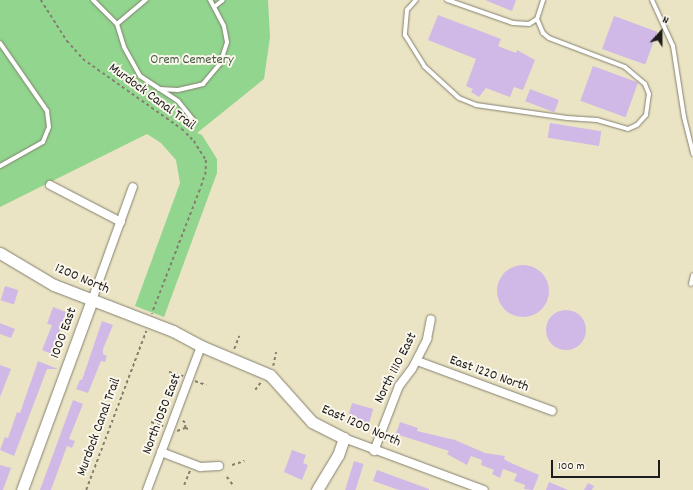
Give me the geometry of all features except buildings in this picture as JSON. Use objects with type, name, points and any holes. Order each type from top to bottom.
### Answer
[{"type":"street","points":[[50,185],[121,222]]},
{"type":"street","name":"1000 East","points":[[22,490],[134,187]]},
{"type":"street","name":"1200 North","points":[[0,253],[54,285],[152,322]]},
{"type":"street","name":"North 1110 East","points":[[374,451],[398,386],[417,361],[427,339],[431,319]]},
{"type":"street","name":"East 1200 North","points":[[152,322],[201,346],[270,375],[312,422],[374,451],[480,489]]},
{"type":"street","name":"North 1050 East","points":[[147,490],[201,346]]},
{"type":"street","name":"East 1220 North","points":[[417,361],[552,411]]},
{"type":"street","points":[[317,490],[338,455],[344,438]]},
{"type":"street","points":[[161,452],[200,467],[219,466]]},
{"type":"lane","points":[[93,0],[116,24],[124,47],[140,76],[178,102],[194,121]]},
{"type":"lane","points":[[116,24],[146,0]]},
{"type":"lane","points":[[159,89],[178,90],[202,84],[220,64],[227,42],[224,26],[210,0]]},
{"type":"lane","points":[[214,7],[224,0]]},
{"type":"lane","points":[[416,0],[407,10],[405,34],[424,66],[459,98],[476,105],[567,118],[597,120],[618,128],[628,129],[637,125],[646,115],[648,105],[649,94],[645,84],[625,67],[549,38],[543,33],[537,19]]},
{"type":"lane","points":[[447,0],[513,24],[529,24],[537,19],[543,0]]},
{"type":"lane","points":[[652,0],[673,46],[684,117],[693,154]]},
{"type":"lane","points":[[0,43],[47,111],[49,127],[43,142],[0,166]]},
{"type":"lane","points":[[691,284],[693,275]]},
{"type":"path","name":"Murdock Canal Trail","points":[[41,0],[67,41],[83,59],[182,129],[194,140],[206,160],[206,172],[200,190],[152,322],[86,490]]},
{"type":"path","points":[[234,349],[239,336]]},
{"type":"path","points":[[273,366],[276,352]]},
{"type":"path","points":[[170,372],[183,376]]},
{"type":"path","points":[[195,381],[206,385]]},
{"type":"path","points":[[255,390],[262,381]]},
{"type":"path","points":[[181,420],[185,423],[185,428]]},
{"type":"path","points":[[151,422],[164,427]]},
{"type":"path","points":[[177,430],[185,428],[189,429]]},
{"type":"path","points":[[232,465],[244,461]]},
{"type":"path","points":[[184,485],[190,470]]},
{"type":"path","points":[[227,477],[233,485]]},
{"type":"green space","name":"Orem Cemetery","points":[[0,0],[268,0],[270,37],[264,79],[197,133],[202,135],[217,159],[217,173],[164,317],[135,306],[180,183],[176,160],[161,143],[147,134],[0,207]]}]
